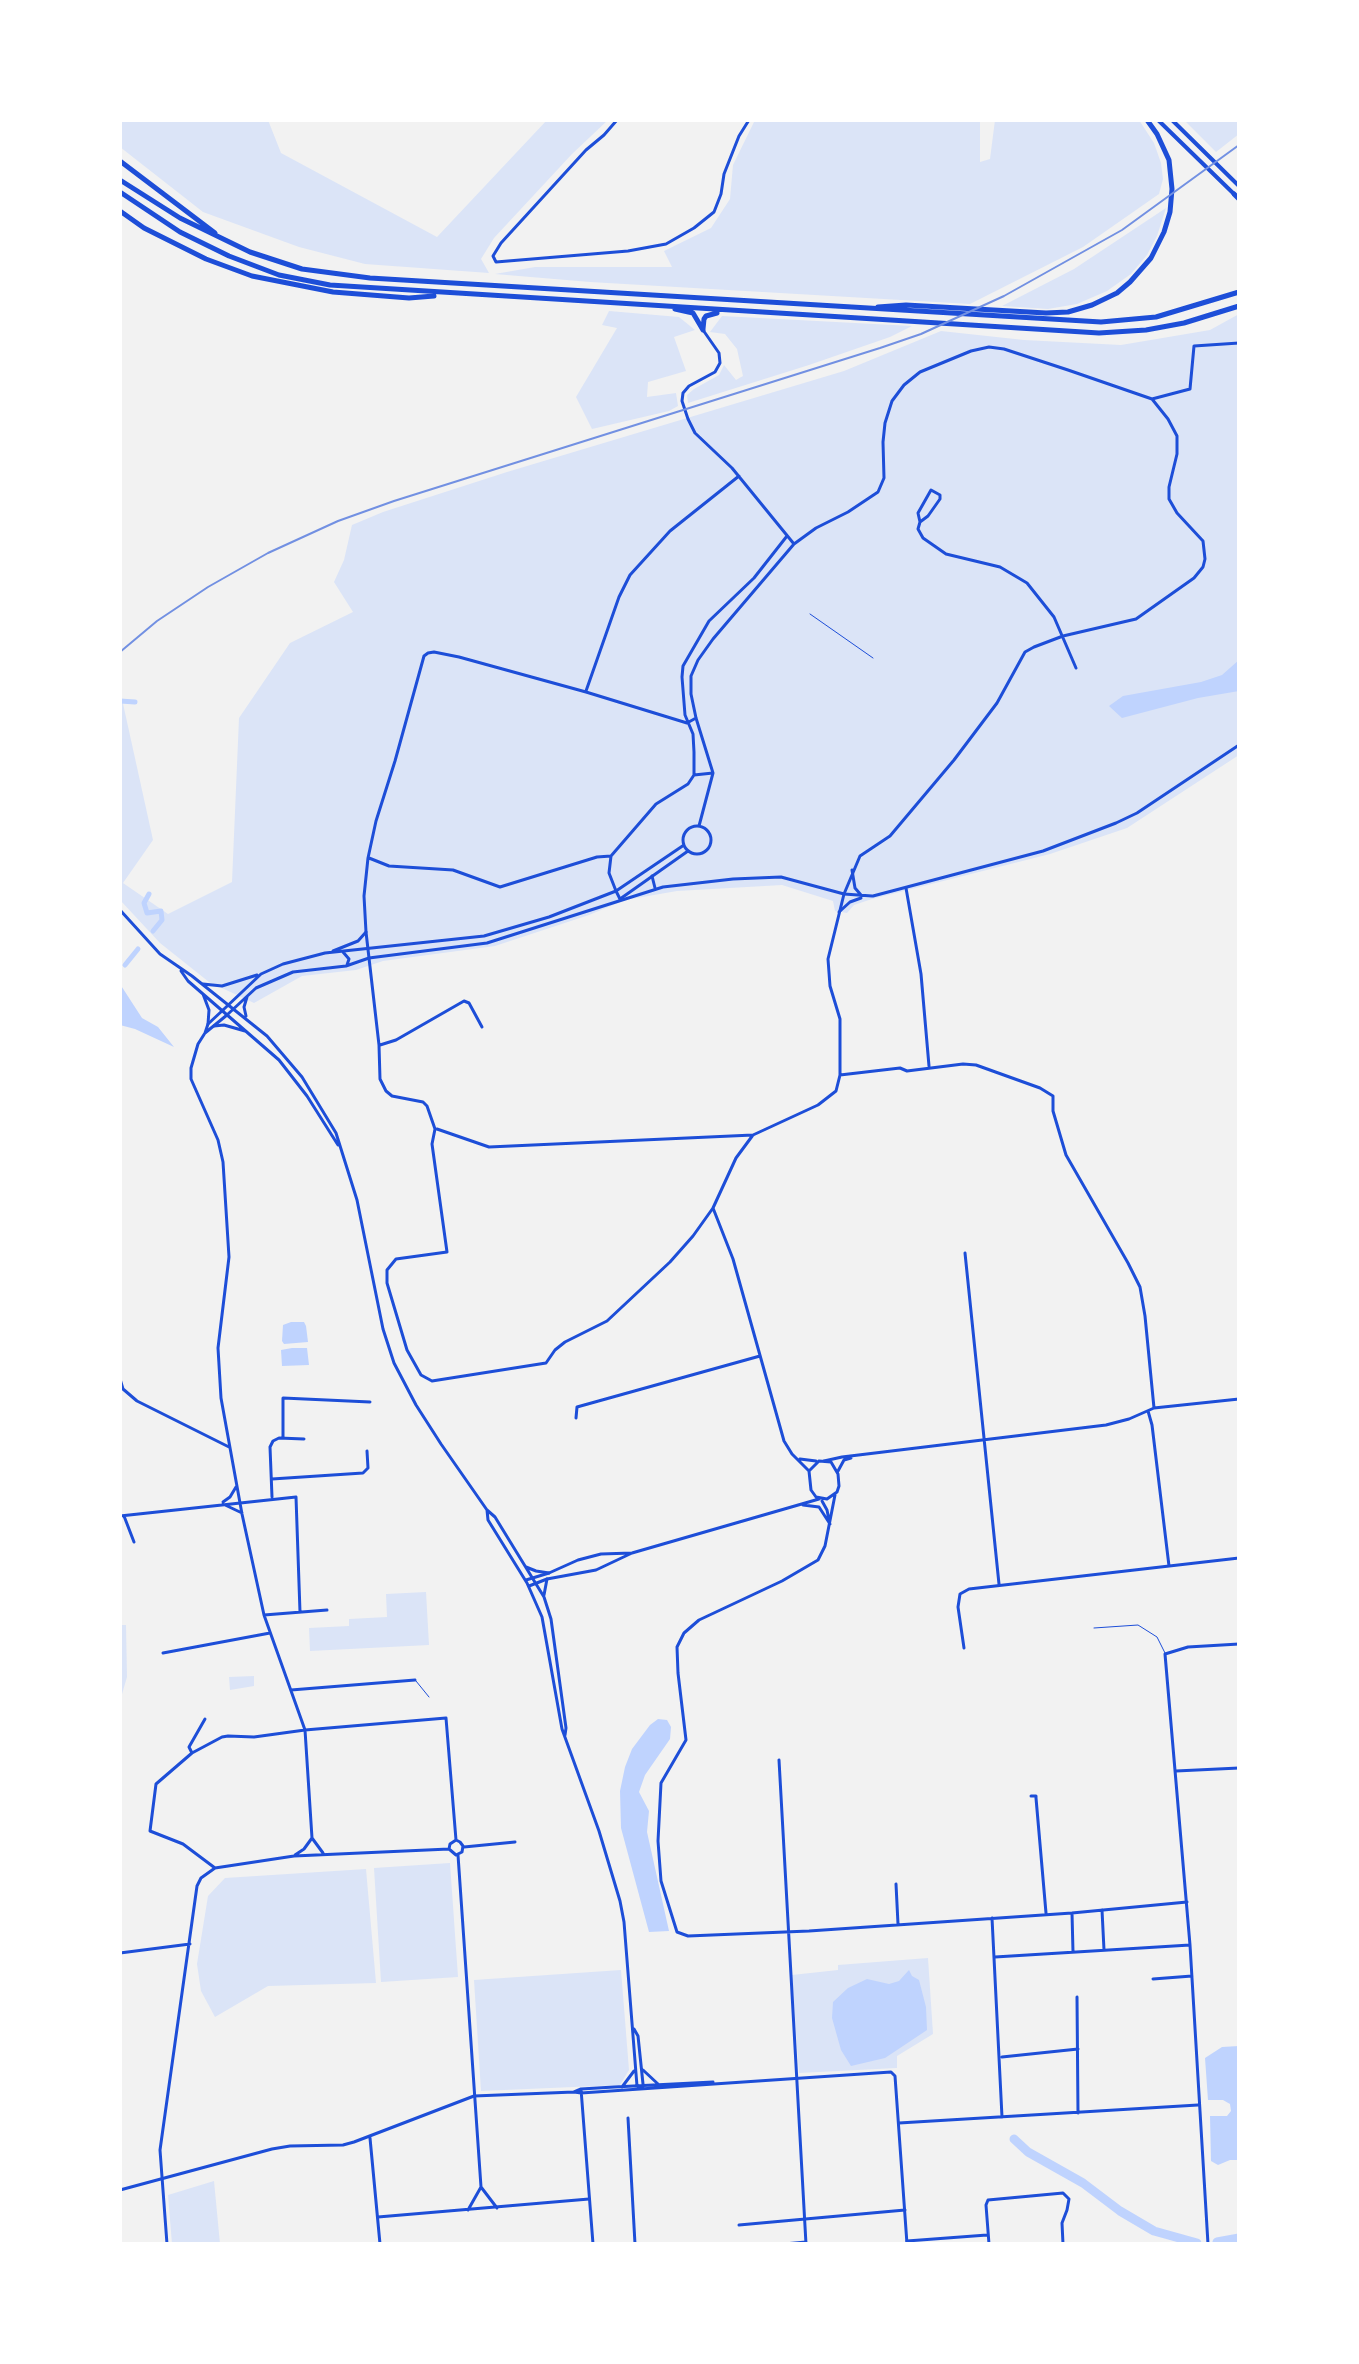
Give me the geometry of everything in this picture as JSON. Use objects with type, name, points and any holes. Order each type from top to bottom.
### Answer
[{"type":"highway","points":[[1045,317],[1092,305],[1117,293],[1151,258],[1170,212],[1172,178],[1163,146],[1147,120]]},
{"type":"highway","points":[[120,161],[227,242]]},
{"type":"highway","points":[[120,180],[180,218],[227,242],[278,263],[343,275],[1101,322],[1144,319],[1239,292]]},
{"type":"highway","points":[[120,192],[180,232],[229,256],[279,275],[330,285],[1099,333],[1146,330],[1184,323],[1239,306]]},
{"type":"highway","points":[[120,211],[144,228],[206,259],[252,276],[333,292],[409,298],[451,294]]},
{"type":"highway","points":[[670,306],[693,313],[703,330]]},
{"type":"highway","points":[[703,330],[706,316],[732,311]]},
{"type":"main road","points":[[1158,120],[1237,196]]},
{"type":"main road","points":[[1172,120],[1239,186]]},
{"type":"street","points":[[617,120],[501,243],[493,256],[496,262],[628,251],[666,244],[714,212],[724,174],[749,120]]},
{"type":"street","points":[[703,330],[719,353],[720,363],[715,372],[689,386],[683,393],[682,401],[688,419],[695,433],[739,476],[794,544]]},
{"type":"street","points":[[1152,399],[1190,389],[1194,346],[1239,343]]},
{"type":"street","points":[[434,1131],[489,1147],[753,1135],[829,1098],[836,1091],[840,1075],[840,1016],[830,986],[828,959],[852,870],[865,851],[890,836],[954,760],[997,703],[1025,652],[1063,636],[1136,619],[1194,578],[1205,564],[1203,541],[1177,513],[1169,499],[1177,436],[1152,399],[1004,349],[989,347],[920,372],[904,385],[892,401],[885,423],[884,478],[878,492],[794,544],[698,660],[691,676],[691,694],[713,773],[699,826]]},
{"type":"street","points":[[586,692],[619,597],[630,575],[670,531],[739,476]]},
{"type":"street","points":[[920,522],[940,499],[940,495],[931,490],[918,513],[918,529],[923,538],[946,554],[1000,567],[1027,583],[1048,609],[1076,668]]},
{"type":"street","points":[[620,899],[609,873],[611,856],[656,804],[688,784],[694,775],[693,734],[687,723],[683,666],[709,621],[754,578],[787,536]]},
{"type":"street","points":[[696,718],[687,723],[459,657],[428,653],[424,656],[376,821],[364,896],[380,1079],[386,1091],[398,1098],[423,1102],[434,1131],[432,1144],[436,1187],[447,1252],[396,1259],[387,1270],[387,1283],[407,1350],[421,1375],[432,1381],[546,1363],[565,1342],[607,1321],[677,1253],[713,1208],[736,1158],[753,1135]]},
{"type":"street","points":[[839,912],[850,902],[1043,851],[1116,823],[1137,813],[1239,745]]},
{"type":"street","points":[[694,775],[713,773]]},
{"type":"street","points":[[694,826],[708,830],[710,847],[700,854],[688,851],[684,845],[686,831],[694,826]]},
{"type":"street","points":[[325,953],[503,932],[616,891],[684,845]]},
{"type":"street","points":[[620,899],[688,851]]},
{"type":"street","points":[[368,858],[389,866],[453,870],[500,887],[597,857],[611,856]]},
{"type":"street","points":[[852,870],[855,888],[862,896]]},
{"type":"street","points":[[652,876],[656,889]]},
{"type":"street","points":[[205,1033],[256,988],[293,972],[346,966],[369,958],[487,943],[656,889],[733,879],[781,877],[844,894],[872,896]]},
{"type":"street","points":[[906,888],[921,974],[929,1067]]},
{"type":"street","points":[[120,910],[151,946],[267,1036],[302,1077],[336,1133],[357,1200],[380,1315],[394,1363],[416,1405],[487,1510],[495,1517],[544,1597],[553,1632],[565,1735]]},
{"type":"street","points":[[202,984],[222,986],[261,974],[358,941],[366,932]]},
{"type":"street","points":[[343,952],[349,959],[346,966]]},
{"type":"street","points":[[179,969],[188,981],[279,1060],[307,1096],[341,1152]]},
{"type":"street","points":[[208,1024],[261,974]]},
{"type":"street","points":[[202,992],[209,1010],[208,1024],[194,1054],[191,1079],[218,1140],[223,1162],[229,1257],[218,1359],[221,1398],[264,1615],[305,1730],[312,1838],[323,1853]]},
{"type":"street","points":[[247,997],[244,1007],[247,1019]]},
{"type":"street","points":[[379,1045],[396,1040],[464,1001],[469,1003],[482,1027]]},
{"type":"street","points":[[214,1026],[235,1026],[251,1034]]},
{"type":"street","points":[[840,1075],[900,1068],[907,1071],[976,1065],[1040,1088],[1053,1096],[1053,1111],[1066,1155],[1140,1287],[1154,1408]]},
{"type":"street","points":[[713,1208],[733,1259],[784,1441],[809,1471],[811,1490],[804,1503]]},
{"type":"street","points":[[965,1253],[999,1584]]},
{"type":"street","points":[[576,1418],[577,1407],[760,1356]]},
{"type":"street","points":[[120,1379],[123,1389],[137,1401],[229,1447]]},
{"type":"street","points":[[283,1438],[283,1398],[370,1402]]},
{"type":"street","points":[[809,1471],[821,1461],[1117,1423],[1154,1408],[1239,1399]]},
{"type":"street","points":[[1148,1411],[1169,1567]]},
{"type":"street","points":[[273,1498],[270,1447],[273,1441],[304,1439]]},
{"type":"street","points":[[272,1479],[363,1473],[368,1468],[367,1451]]},
{"type":"street","points":[[838,1474],[844,1460],[858,1456]]},
{"type":"street","points":[[796,1458],[831,1462],[838,1474],[839,1486],[822,1555],[814,1564],[699,1620],[684,1633],[677,1647],[686,1740],[661,1783],[658,1816],[661,1881],[675,1928],[682,1935],[697,1936],[788,1932],[1187,1902]]},
{"type":"street","points":[[220,1504],[230,1497],[237,1486]]},
{"type":"street","points":[[811,1490],[827,1510],[830,1524]]},
{"type":"street","points":[[529,1586],[547,1579],[581,1574],[632,1553],[835,1495]]},
{"type":"street","points":[[134,1542],[122,1516],[296,1497],[300,1612]]},
{"type":"street","points":[[220,1504],[228,1505],[242,1514]]},
{"type":"street","points":[[789,1507],[819,1507],[830,1524]]},
{"type":"street","points":[[487,1510],[488,1520],[526,1580],[542,1617],[562,1729],[599,1831],[620,1901],[634,2029],[632,2036],[640,2086]]},
{"type":"street","points":[[526,1580],[601,1554],[632,1553]]},
{"type":"street","points":[[601,1554],[605,1566]]},
{"type":"street","points":[[964,1648],[958,1607],[960,1594],[969,1589],[1239,1558]]},
{"type":"street","points":[[526,1567],[549,1573]]},
{"type":"street","points":[[544,1597],[547,1579]]},
{"type":"street","points":[[264,1615],[327,1610]]},
{"type":"street","points":[[163,1653],[270,1633]]},
{"type":"street","points":[[1208,2244],[1187,1902],[1165,1654],[1188,1647],[1239,1644]]},
{"type":"street","points":[[290,1690],[415,1680]]},
{"type":"street","points":[[215,1868],[183,1844],[150,1831],[156,1784],[192,1753],[222,1737],[254,1737],[446,1718],[456,1840]]},
{"type":"street","points":[[192,1753],[189,1747],[205,1719]]},
{"type":"street","points":[[779,1760],[806,2218],[806,2243],[784,2244]]},
{"type":"street","points":[[1176,1771],[1239,1768]]},
{"type":"street","points":[[1031,1796],[1036,1797],[1046,1913]]},
{"type":"street","points":[[294,1856],[312,1838]]},
{"type":"street","points":[[456,1840],[464,1847]]},
{"type":"street","points":[[449,1849],[456,1840]]},
{"type":"street","points":[[464,1847],[515,1842]]},
{"type":"street","points":[[458,1855],[464,1847]]},
{"type":"street","points":[[167,2244],[160,2150],[197,1886],[201,1878],[215,1868],[294,1856],[449,1849]]},
{"type":"street","points":[[449,1849],[458,1855]]},
{"type":"street","points":[[458,1855],[481,2187],[497,2208]]},
{"type":"street","points":[[896,1884],[898,1924]]},
{"type":"street","points":[[1102,1910],[1104,1950]]},
{"type":"street","points":[[1072,1913],[1073,1952]]},
{"type":"street","points":[[992,1918],[1002,2117]]},
{"type":"street","points":[[120,1953],[190,1944]]},
{"type":"street","points":[[995,1957],[1190,1945]]},
{"type":"street","points":[[1153,1979],[1192,1976]]},
{"type":"street","points":[[1077,1997],[1078,2113]]},
{"type":"street","points":[[1001,2058],[1078,2049]]},
{"type":"street","points":[[638,2067],[658,2084]]},
{"type":"street","points":[[622,2087],[638,2067]]},
{"type":"street","points":[[581,2091],[889,2072],[894,2074],[907,2242],[988,2235]]},
{"type":"street","points":[[608,2091],[658,2084],[727,2083]]},
{"type":"street","points":[[120,2190],[272,2149],[343,2145],[370,2138],[474,2096],[640,2086],[680,2087]]},
{"type":"street","points":[[581,2091],[593,2244]]},
{"type":"street","points":[[899,2123],[1198,2105]]},
{"type":"street","points":[[628,2118],[635,2244]]},
{"type":"street","points":[[370,2138],[380,2244]]},
{"type":"street","points":[[468,2210],[481,2187]]},
{"type":"street","points":[[989,2244],[988,2200],[1063,2193],[1069,2199],[1062,2223],[1063,2244]]},
{"type":"street","points":[[377,2217],[589,2199]]},
{"type":"street","points":[[739,2225],[905,2210]]},
{"type":"lane","points":[[810,614],[873,658]]},
{"type":"lane","points":[[1094,1628],[1138,1625],[1157,1637],[1165,1654]]},
{"type":"lane","points":[[415,1680],[429,1697]]},
{"type":"shaded area","points":[[120,120],[268,120],[281,153],[437,237],[547,120],[608,120],[494,238],[481,259],[489,273],[365,264],[299,247],[203,212],[120,147]]},
{"type":"shaded area","points":[[755,120],[980,120],[980,162],[990,159],[995,120],[1139,120],[1154,143],[1163,179],[1159,194],[1083,247],[970,304],[495,274],[535,267],[672,267],[664,251],[711,228],[730,199],[733,165]]},
{"type":"shaded area","points":[[1184,120],[1239,120],[1239,134],[1216,152]]},
{"type":"shaded area","points":[[1166,208],[1147,255],[1131,274],[1107,291],[1077,304],[1048,309],[1002,306],[1074,269]]},
{"type":"shaded area","points":[[609,311],[679,317],[695,330],[674,337],[686,371],[648,382],[647,397],[676,393],[678,406],[669,411],[592,429],[576,397],[617,328],[602,325]]},
{"type":"shaded area","points":[[1239,314],[1239,755],[1127,828],[1050,854],[872,899],[854,905],[847,913],[835,911],[833,901],[782,885],[677,891],[625,900],[495,946],[302,976],[254,1003],[209,982],[160,943],[120,900],[120,690],[153,840],[123,883],[168,914],[232,882],[239,718],[290,643],[353,612],[334,582],[344,560],[352,525],[507,472],[844,371],[941,331],[1024,340],[1121,345],[1210,330]]},
{"type":"shaded area","points":[[722,316],[912,326],[890,337],[809,365],[688,403],[687,395],[719,375],[724,365],[736,380],[743,376],[737,349],[725,334],[710,332]]},
{"type":"shaded area","points":[[426,1592],[429,1645],[310,1651],[309,1628],[349,1626],[349,1619],[387,1617],[386,1594]]},
{"type":"shaded area","points":[[120,1625],[126,1625],[127,1677],[120,1701]]},
{"type":"shaded area","points":[[254,1676],[254,1686],[230,1690],[229,1677]]},
{"type":"shaded area","points":[[450,1863],[458,1977],[381,1982],[374,1868]]},
{"type":"shaded area","points":[[366,1869],[376,1983],[268,1986],[215,2017],[201,1991],[197,1964],[208,1896],[225,1878]]},
{"type":"shaded area","points":[[928,1958],[933,2034],[897,2056],[897,2068],[799,2073],[792,1975],[838,1970],[838,1965]]},
{"type":"shaded area","points":[[621,1970],[629,2070],[620,2085],[481,2091],[474,1980]]},
{"type":"shaded area","points":[[214,2181],[220,2244],[172,2244],[168,2195]]},
{"type":"water","points":[[1239,660],[1239,691],[1122,718],[1109,706],[1123,696],[1201,682],[1222,675]]},
{"type":"water","points":[[120,984],[142,1018],[158,1027],[174,1047],[120,1025]]},
{"type":"water","points":[[304,1322],[308,1342],[284,1344],[283,1325]]},
{"type":"water","points":[[307,1348],[309,1365],[282,1366],[281,1350]]},
{"type":"water","points":[[658,1719],[667,1720],[671,1727],[670,1739],[645,1775],[639,1792],[649,1811],[647,1832],[669,1931],[649,1932],[621,1828],[620,1791],[632,1749]]},
{"type":"water","points":[[909,1970],[919,1980],[926,2007],[927,2030],[885,2058],[851,2066],[841,2050],[832,2018],[833,2002],[848,1988],[867,1979],[889,1984],[899,1981]]},
{"type":"water","points":[[1239,2046],[1239,2160],[1218,2165],[1211,2161],[1210,2116],[1227,2116],[1231,2111],[1230,2104],[1223,2100],[1208,2100],[1205,2058],[1222,2047]]},
{"type":"waterway","points":[[120,701],[135,702]]},
{"type":"waterway","points":[[149,894],[144,903],[147,913],[161,911],[162,920],[153,931]]},
{"type":"waterway","points":[[125,965],[138,949]]},
{"type":"waterway","points":[[1014,2139],[1028,2152],[1083,2183],[1120,2211],[1154,2231],[1197,2243]]},
{"type":"waterway","points":[[1217,2242],[1239,2238]]},
{"type":"railway","points":[[120,652],[157,621],[208,587],[268,553],[338,521],[921,334],[1004,296],[1122,230],[1239,145]]}]
